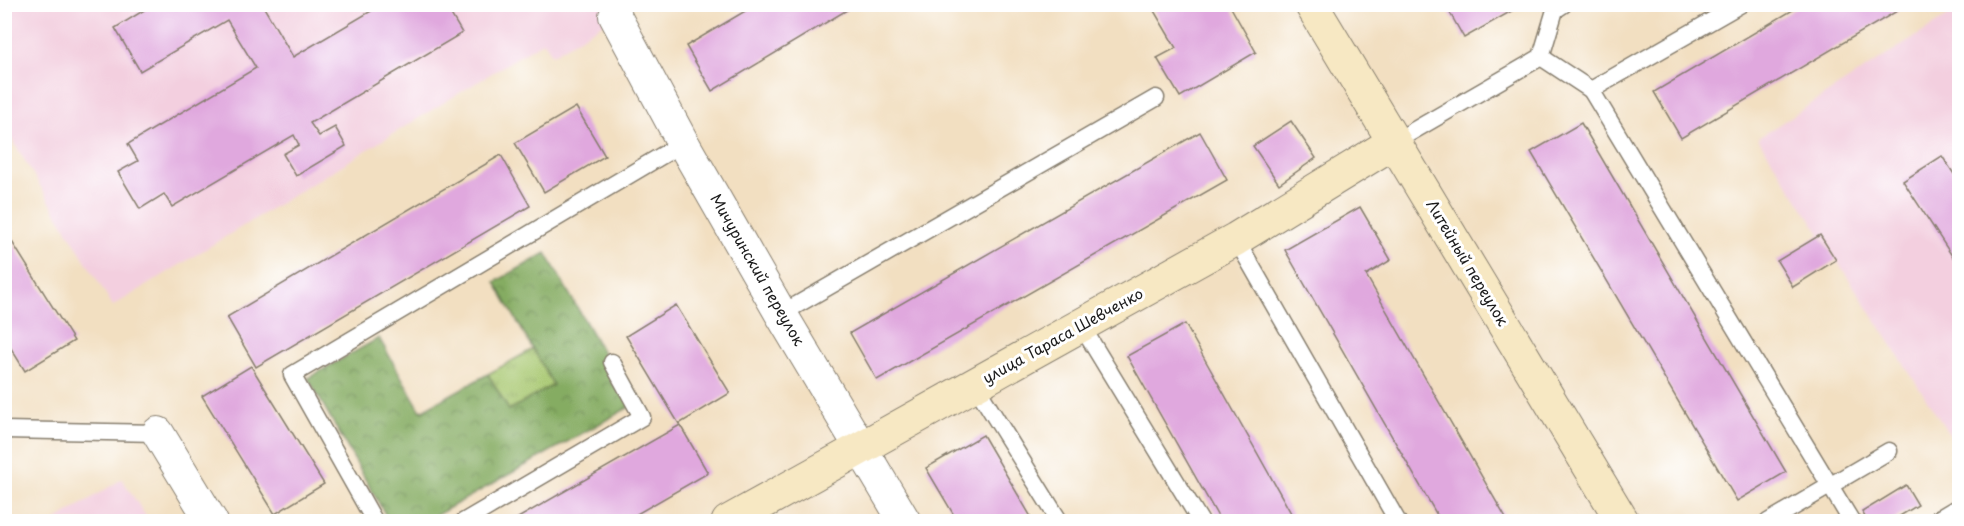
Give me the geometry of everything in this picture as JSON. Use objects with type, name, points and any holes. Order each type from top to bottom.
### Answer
[{"type":"street","name":"Литейный переулок","points":[[1311,4],[1623,522]]},
{"type":"street","name":"Мичуринский переулок","points":[[611,10],[683,143],[781,314],[905,522]]},
{"type":"street","name":"улица Тараса Шевченко","points":[[728,522],[1236,239],[1394,142]]},
{"type":"street","points":[[158,433],[212,522]]},
{"type":"lane","points":[[1591,90],[1741,4]]},
{"type":"lane","points":[[1394,142],[1541,57],[1557,6]]},
{"type":"lane","points":[[1541,57],[1591,90],[1851,522]]},
{"type":"lane","points":[[781,314],[1156,98]]},
{"type":"lane","points":[[375,522],[292,375],[683,143]]},
{"type":"lane","points":[[1236,239],[1398,522]]},
{"type":"lane","points":[[1081,325],[1201,522]]},
{"type":"lane","points":[[462,522],[642,417],[612,362]]},
{"type":"lane","points":[[975,385],[1060,522]]},
{"type":"lane","points":[[4,430],[158,433]]},
{"type":"lane","points":[[1767,522],[1889,451]]},
{"type":"lane","points":[[1933,522],[1959,506]]},
{"type":"shaded area","points":[[5,5],[633,5],[552,55],[544,41],[113,306],[5,128]]},
{"type":"shaded area","points":[[1959,9],[1959,432],[1951,437],[1758,138]]},
{"type":"shaded area","points":[[122,479],[149,521],[55,521]]},
{"type":"green space","points":[[546,253],[633,405],[426,521],[389,521],[308,378],[379,338],[421,411],[488,374],[509,410],[553,385],[495,282]]},
{"type":"green space","points":[[533,349],[553,385],[509,410],[488,374]]},
{"type":"building","points":[[154,4],[262,4],[293,57],[383,4],[445,4],[462,33],[310,123],[319,136],[335,127],[346,146],[296,176],[283,154],[299,145],[294,135],[172,207],[164,194],[140,209],[118,172],[138,161],[128,144],[256,68],[227,20],[140,71],[115,28]]},
{"type":"building","points":[[757,4],[857,4],[712,91],[686,46]]},
{"type":"building","points":[[1150,4],[1229,4],[1256,52],[1180,97],[1157,58],[1176,48]]},
{"type":"building","points":[[1445,4],[1515,4],[1517,8],[1464,38]]},
{"type":"building","points":[[1803,4],[1909,4],[1681,138],[1654,92]]},
{"type":"building","points":[[576,107],[605,156],[544,192],[515,143]]},
{"type":"building","points":[[1291,121],[1316,158],[1279,184],[1253,146]]},
{"type":"building","points":[[1581,123],[1786,472],[1737,501],[1531,152]]},
{"type":"building","points":[[1200,132],[1227,180],[877,380],[850,333]]},
{"type":"building","points":[[501,155],[530,206],[256,367],[227,317]]},
{"type":"building","points":[[1942,156],[1960,183],[1960,268],[1903,181]]},
{"type":"building","points":[[1360,207],[1391,260],[1366,275],[1508,522],[1441,522],[1285,250]]},
{"type":"building","points":[[4,229],[74,341],[25,371],[4,337]]},
{"type":"building","points":[[1820,235],[1836,260],[1793,287],[1777,261]]},
{"type":"building","points":[[676,305],[730,393],[679,424],[626,336]]},
{"type":"building","points":[[1185,324],[1296,522],[1221,522],[1127,356]]},
{"type":"building","points":[[251,366],[324,484],[275,514],[202,396]]},
{"type":"building","points":[[680,425],[708,473],[623,522],[511,522]]},
{"type":"building","points":[[983,435],[1034,522],[958,522],[926,468]]},
{"type":"building","points":[[1906,485],[1918,505],[1890,522],[1868,522],[1862,512]]}]
